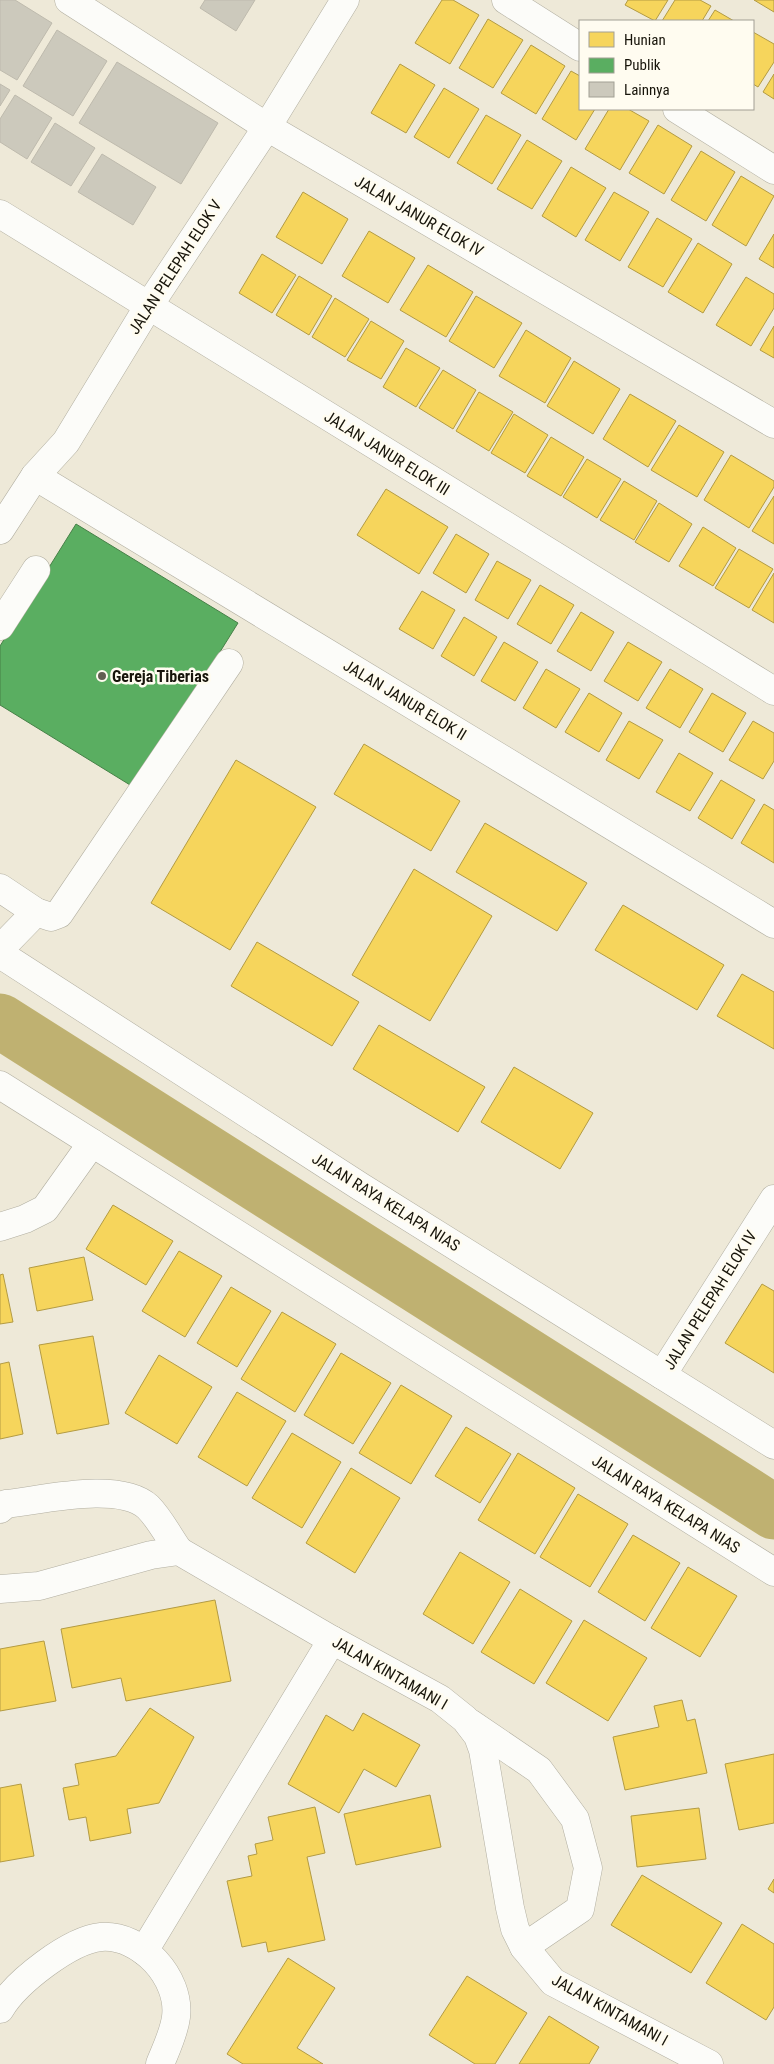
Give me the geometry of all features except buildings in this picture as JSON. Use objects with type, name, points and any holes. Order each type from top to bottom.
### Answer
[{"type":"street","name":"JALAN JANUR ELOK IV","points":[[69,0],[267,127],[774,424]]},
{"type":"street","name":"JALAN PELEPAH ELOK V","points":[[0,530],[35,476],[66,442],[148,307],[267,127],[345,0]]},
{"type":"street","points":[[506,0],[579,46]]},
{"type":"street","points":[[679,110],[774,170]]},
{"type":"street","name":"JALAN JANUR ELOK III","points":[[0,214],[148,307],[774,691]]},
{"type":"street","name":"JALAN JANUR ELOK II","points":[[35,476],[774,924]]},
{"type":"street","points":[[0,626],[36,570]]},
{"type":"street","points":[[0,888],[36,912],[50,917],[59,914],[65,908],[229,663]]},
{"type":"street","points":[[0,948],[36,912]]},
{"type":"street","name":"JALAN RAYA KELAPA NIAS","points":[[0,954],[361,1187],[774,1445]]},
{"type":"street","name":"JALAN RAYA KELAPA NIAS","points":[[0,1085],[774,1572]]},
{"type":"street","points":[[0,1227],[25,1219],[46,1209],[92,1143]]},
{"type":"street","name":"JALAN PELEPAH ELOK IV","points":[[662,1375],[774,1199]]},
{"type":"street","points":[[0,1509],[6,1504],[103,1493],[129,1496],[148,1507],[179,1551],[151,1555],[39,1586],[0,1589]]},
{"type":"street","name":"JALAN KINTAMANI I","points":[[179,1551],[332,1640],[440,1699],[465,1719],[478,1736],[483,1750],[510,1908],[515,1928],[524,1947],[553,1982],[709,2064]]},
{"type":"street","points":[[144,1951],[332,1640]]},
{"type":"street","points":[[465,1719],[540,1770],[575,1819],[588,1868],[580,1909],[524,1947]]},
{"type":"street","points":[[1,2006],[32,1975],[59,1953],[101,1937],[122,1940],[144,1951],[159,1963],[168,1977],[176,2002],[176,2018],[160,2064]]},
{"type":"waterway","points":[[0,1021],[774,1512]]},
{"type":"place","name":"Gereja Tiberias","points":[[102,676]]}]
